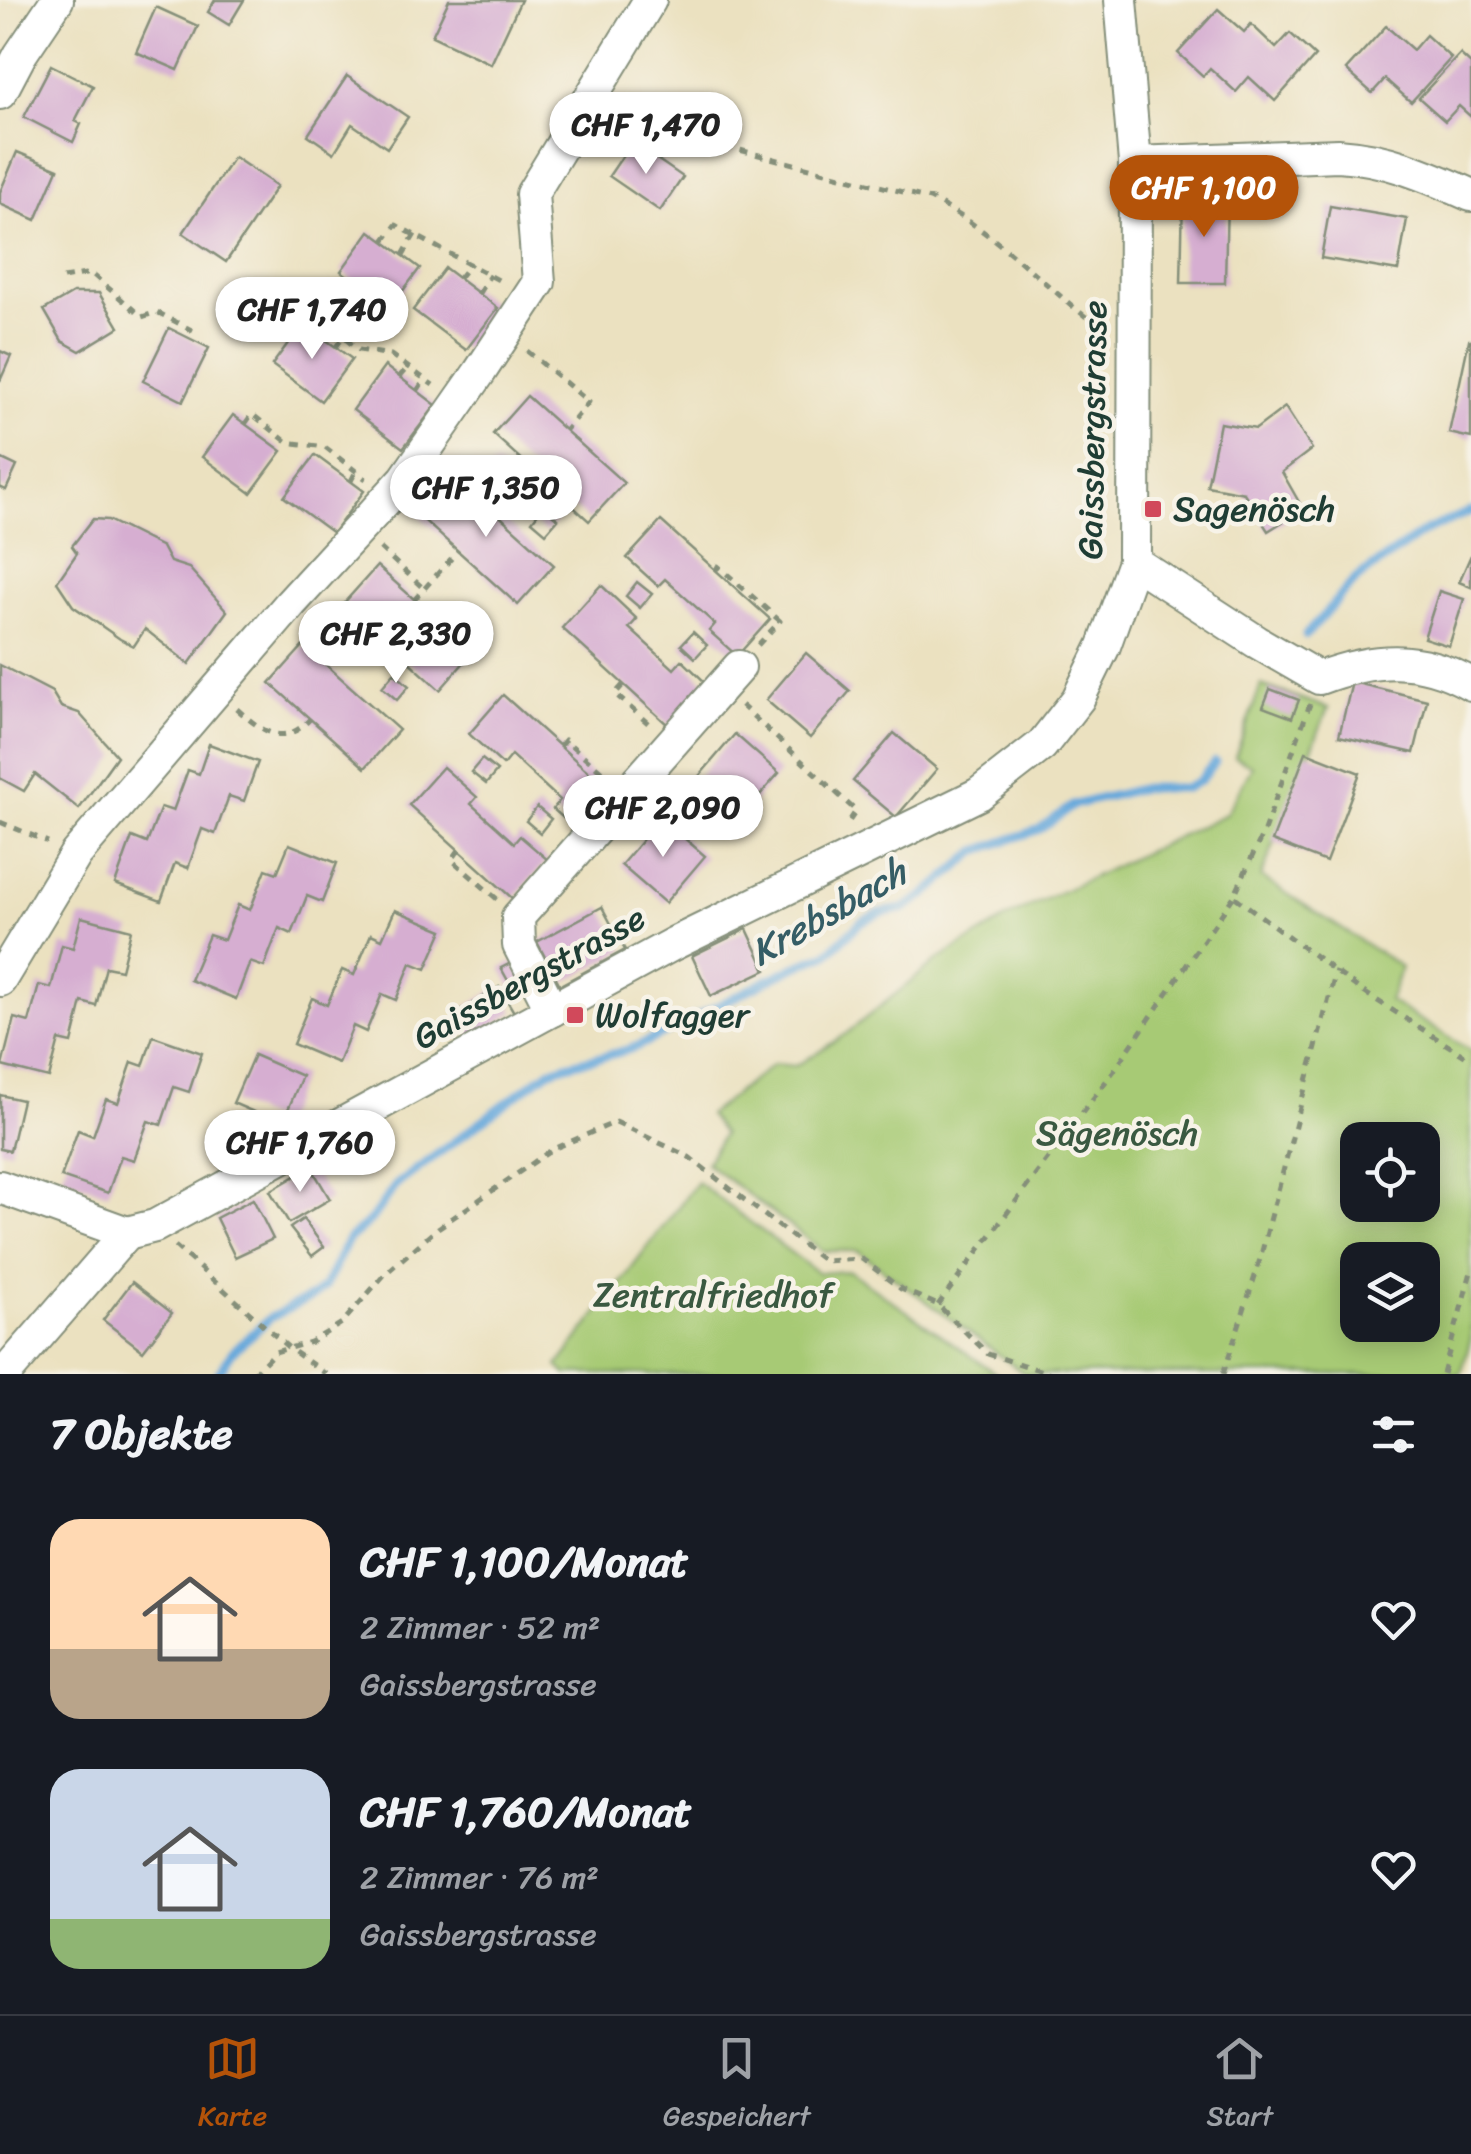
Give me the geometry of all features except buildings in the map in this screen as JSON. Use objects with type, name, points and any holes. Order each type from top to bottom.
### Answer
[{"type":"street","points":[[0,93],[10,49],[57,0]]},
{"type":"street","points":[[0,980],[76,854],[216,690],[405,480],[506,333],[539,282],[532,194],[650,0]]},
{"type":"street","name":"Gaissbergstrasse","points":[[141,1230],[673,944],[978,794],[1042,745],[1078,699],[1104,646],[1134,562],[1135,163],[1122,0]]},
{"type":"street","points":[[1135,163],[1370,157],[1402,165],[1471,195]]},
{"type":"street","points":[[1134,562],[1319,678],[1360,663],[1407,662],[1471,684]]},
{"type":"street","points":[[552,1010],[520,945],[518,917],[730,677]]},
{"type":"street","points":[[0,1187],[141,1230],[5,1374]]},
{"type":"path","points":[[600,83],[724,146],[930,199],[956,211],[1080,314],[1135,348]]},
{"type":"path","points":[[384,240],[396,225],[530,296]]},
{"type":"path","points":[[403,255],[415,234]]},
{"type":"path","points":[[459,278],[471,264]]},
{"type":"path","points":[[63,278],[91,273],[142,317],[156,312],[197,333]]},
{"type":"path","points":[[479,293],[490,275]]},
{"type":"path","points":[[316,332],[322,322],[359,350],[391,355],[457,405]]},
{"type":"path","points":[[506,333],[589,402],[565,430]]},
{"type":"path","points":[[336,347],[343,337]]},
{"type":"path","points":[[399,377],[408,366]]},
{"type":"path","points":[[417,391],[424,378]]},
{"type":"path","points":[[245,424],[252,414],[288,442],[325,446],[389,497]]},
{"type":"path","points":[[265,439],[272,429]]},
{"type":"path","points":[[328,464],[334,454]]},
{"type":"path","points":[[351,481],[356,471]]},
{"type":"path","points":[[359,529],[424,589]]},
{"type":"path","points":[[414,600],[458,551]]},
{"type":"path","points":[[716,570],[718,566],[780,620],[730,677],[856,810],[838,838]]},
{"type":"path","points":[[938,1305],[1113,1072],[1234,896],[1264,831],[1319,678]]},
{"type":"path","points":[[623,684],[616,694],[671,745]]},
{"type":"path","points":[[216,690],[264,732],[286,734],[299,730],[310,719]]},
{"type":"path","points":[[560,746],[565,740],[628,795]]},
{"type":"path","points":[[0,822],[76,854]]},
{"type":"path","points":[[459,850],[452,860],[518,917]]},
{"type":"path","points":[[1234,896],[1336,971],[1471,1060]]},
{"type":"path","points":[[1223,1374],[1257,1270],[1336,971]]},
{"type":"path","points":[[253,1374],[275,1352],[311,1342],[342,1323],[385,1274],[438,1228],[553,1149],[616,1122],[689,1157],[824,1260],[862,1259],[901,1288],[938,1305],[988,1354],[1052,1374]]},
{"type":"path","points":[[141,1230],[326,1374]]},
{"type":"path","points":[[1443,1374],[1471,1272]]},
{"type":"green space","name":"Sägenösch","points":[[1261,685],[1328,708],[1261,877],[1401,967],[1389,1001],[1471,1051],[1471,1338],[1461,1374],[1025,1374],[858,1251],[823,1251],[706,1163],[723,1134],[708,1115],[774,1064],[796,1066],[847,1033],[938,960],[1014,914],[1226,814],[1252,766],[1235,757]]},
{"type":"green space","name":"Zentralfriedhof","points":[[697,1182],[818,1273],[849,1271],[997,1374],[566,1374],[558,1366]]},
{"type":"waterway","points":[[1306,635],[1356,579],[1425,531],[1471,511]]},
{"type":"waterway","name":"Krebsbach","points":[[218,1374],[232,1352],[270,1318],[324,1287],[348,1240],[371,1220],[396,1185],[549,1071],[638,1046],[827,954],[861,922],[903,909],[977,851],[1040,829],[1074,805],[1143,788],[1186,788],[1199,781],[1215,762]]},
{"type":"place","name":"Sagenösch","points":[[1153,509]]},
{"type":"place","name":"Wolfagger","points":[[575,1015]]}]
